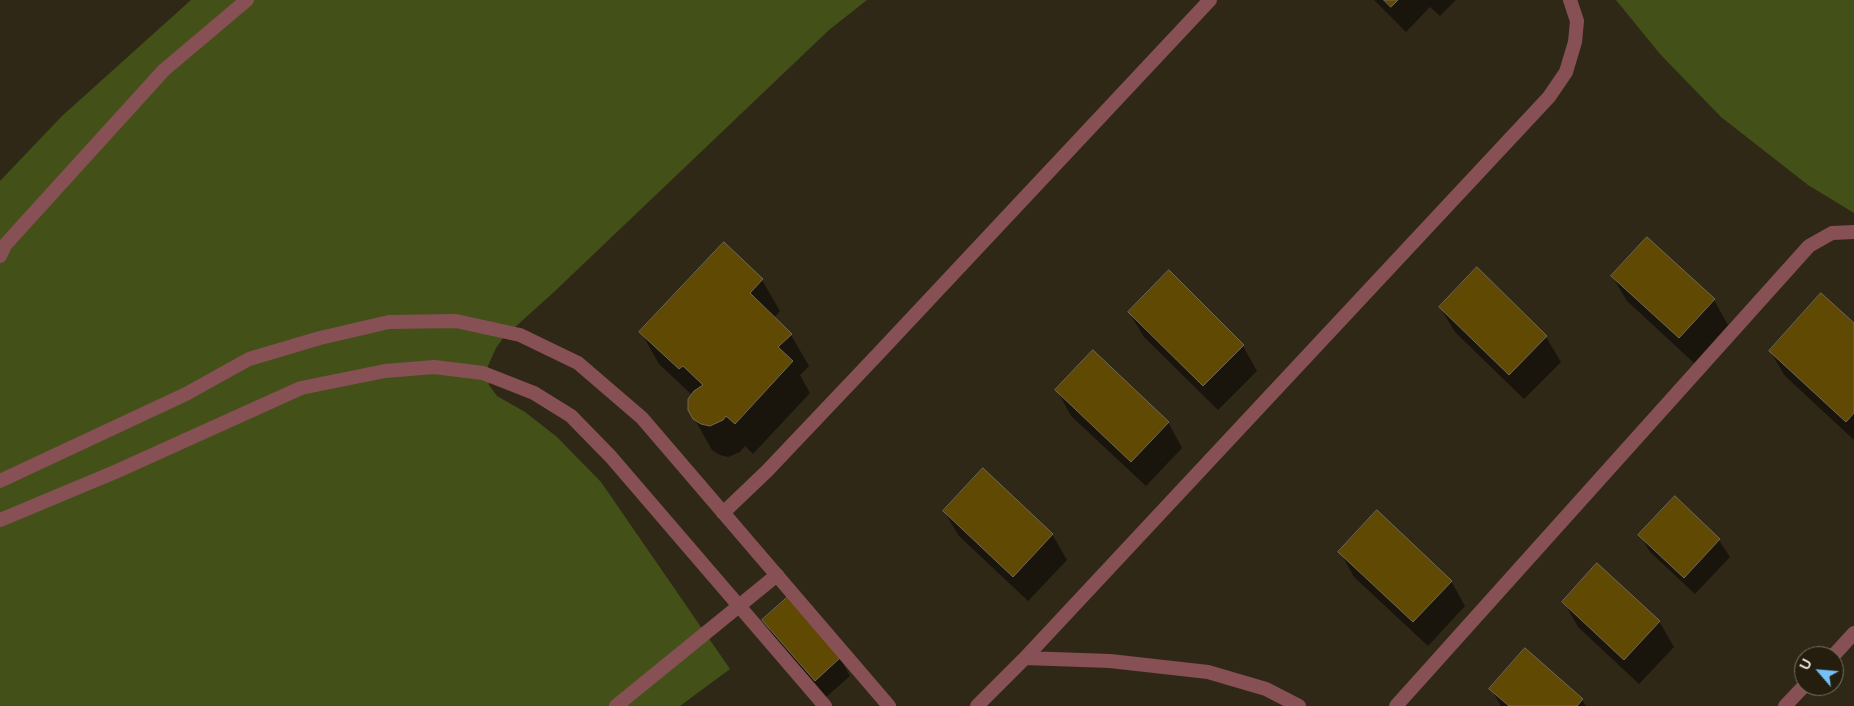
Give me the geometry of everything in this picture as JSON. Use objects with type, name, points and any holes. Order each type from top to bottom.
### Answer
[{"type":"street","points":[[0,256],[5,245],[164,70],[247,0]]},
{"type":"street","points":[[724,513],[852,382],[1210,0]]},
{"type":"street","points":[[977,706],[1025,658],[1549,97],[1566,72],[1575,42],[1577,21],[1570,0]]},
{"type":"street","points":[[1396,706],[1809,246],[1832,233],[1854,232]]},
{"type":"street","points":[[0,481],[186,394],[249,359],[320,338],[388,322],[456,321],[520,335],[578,364],[642,418],[889,706]]},
{"type":"street","points":[[0,520],[115,472],[301,388],[385,371],[434,367],[483,373],[534,393],[571,416],[611,457],[825,706]]},
{"type":"street","points":[[616,706],[777,575]]},
{"type":"street","points":[[1842,646],[1854,633]]},
{"type":"street","points":[[1025,658],[1110,661],[1208,672],[1266,689],[1298,706]]},
{"type":"street","points":[[1785,706],[1794,696]]},
{"type":"green space","points":[[191,0],[867,0],[829,30],[555,291],[503,338],[488,366],[489,385],[497,396],[525,412],[557,437],[601,482],[730,669],[680,706],[0,706],[0,181],[62,116]]},
{"type":"green space","points":[[1616,0],[1854,0],[1854,213],[1808,185],[1721,117],[1660,54]]},
{"type":"building","points":[[1384,0],[1398,0],[1391,7]]},
{"type":"building","points":[[1647,237],[1715,299],[1679,338],[1611,276]]},
{"type":"building","points":[[724,242],[763,279],[750,293],[792,334],[778,347],[793,361],[735,424],[726,416],[723,420],[710,426],[701,424],[693,419],[688,410],[688,399],[694,391],[703,385],[683,366],[679,369],[639,332]]},
{"type":"building","points":[[1477,267],[1547,336],[1509,375],[1439,307]]},
{"type":"building","points":[[1169,270],[1244,345],[1203,386],[1128,312]]},
{"type":"building","points":[[1821,293],[1854,323],[1854,413],[1846,422],[1769,351]]},
{"type":"building","points":[[1093,350],[1169,422],[1131,462],[1055,390]]},
{"type":"building","points":[[983,468],[1053,534],[1013,577],[943,511]]},
{"type":"building","points":[[1675,496],[1720,539],[1684,578],[1638,535]]},
{"type":"building","points":[[1377,510],[1452,581],[1413,622],[1338,552]]},
{"type":"building","points":[[1597,563],[1660,621],[1624,660],[1562,602]]},
{"type":"building","points":[[789,596],[841,657],[815,681],[762,620]]},
{"type":"building","points":[[1525,648],[1583,699],[1577,706],[1509,706],[1489,689]]}]
